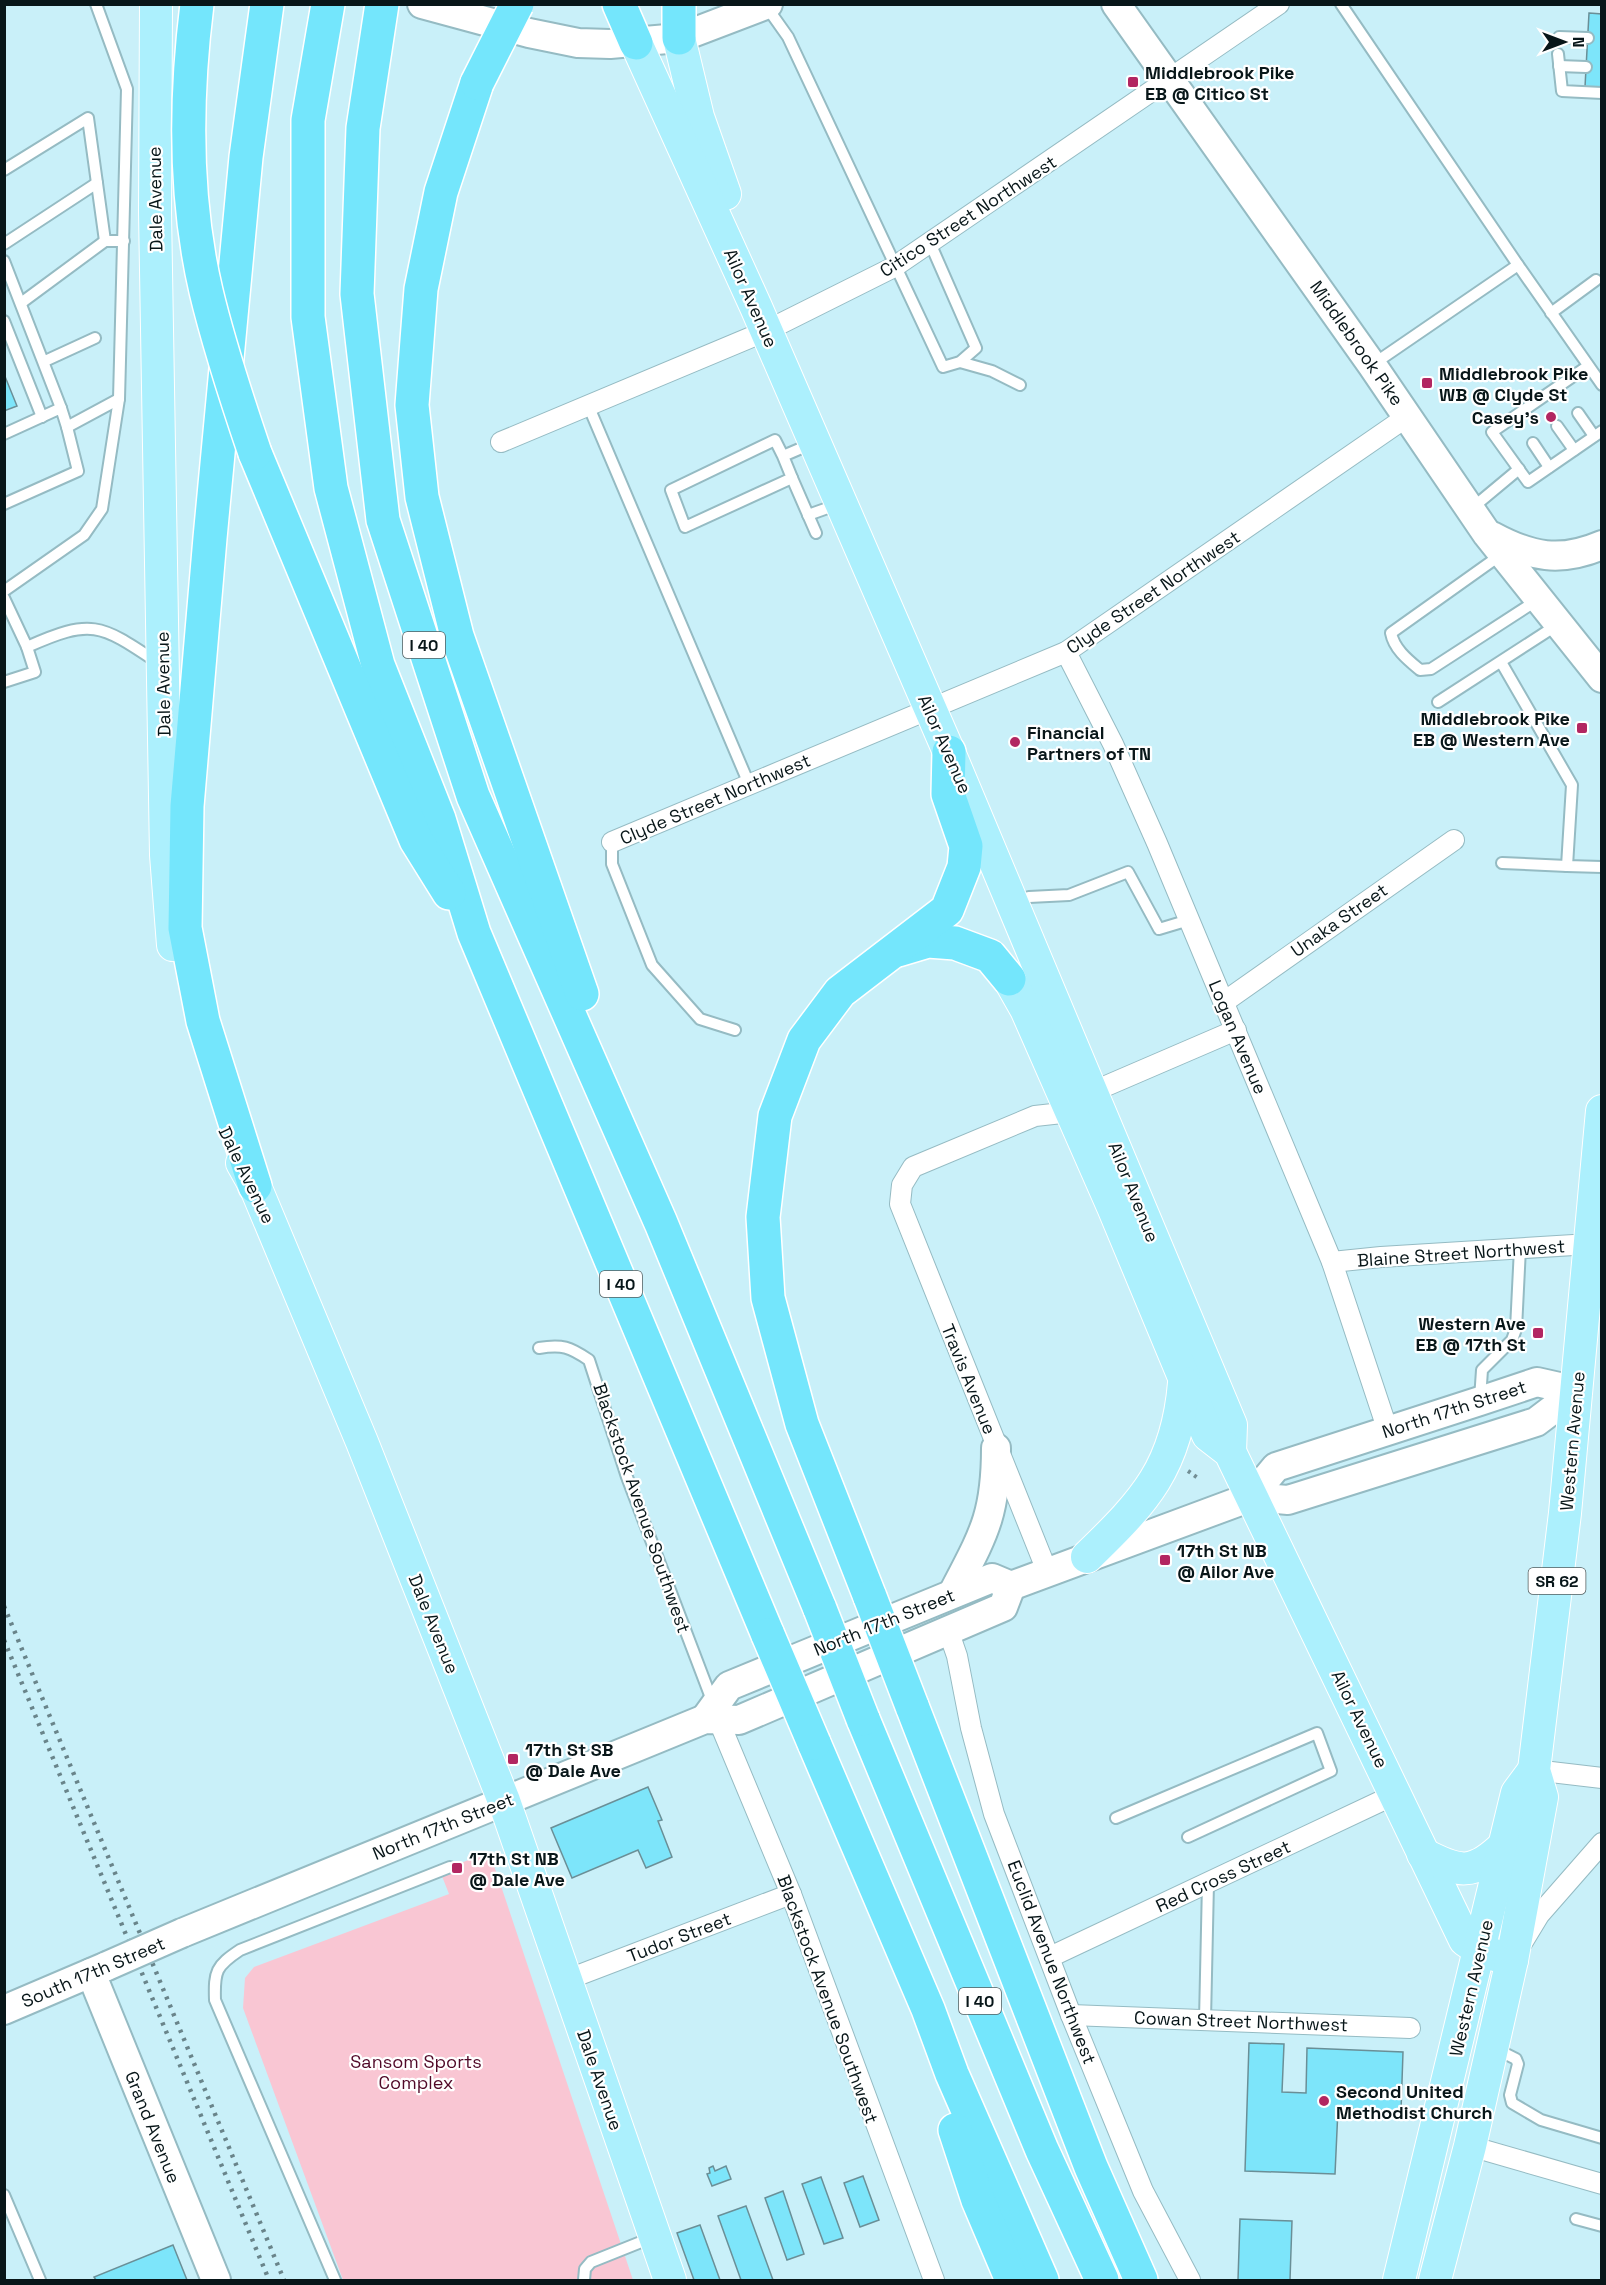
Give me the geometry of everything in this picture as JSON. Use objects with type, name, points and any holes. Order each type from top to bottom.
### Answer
[{"type":"highway","points":[[197,4],[192,51],[188,145],[194,222],[206,290],[220,346],[255,453],[416,840],[474,933]]},
{"type":"highway","points":[[255,1186],[202,1021],[185,928],[189,783],[245,169],[267,4]]},
{"type":"highway","points":[[517,4],[477,83],[441,192],[421,289],[412,405],[422,497],[457,636],[661,1222]]},
{"type":"highway","points":[[620,4],[636,43]]},
{"type":"highway","points":[[679,4],[679,38]]},
{"type":"highway","name":"I 40","points":[[326,11],[308,120],[308,317],[331,488],[378,665],[439,819],[474,933],[768,1635],[928,2009],[952,2074],[1042,2280]]},
{"type":"highway","name":"I 40","points":[[380,16],[363,128],[357,294],[383,520],[473,796],[661,1222],[863,1719],[1042,2150],[1102,2280]]},
{"type":"highway","points":[[949,752],[948,794],[966,846],[964,867],[947,910],[840,992],[804,1040],[775,1116],[763,1217],[768,1298],[802,1424],[1091,2167],[1141,2280]]},
{"type":"highway","points":[[890,952],[928,942],[955,943],[990,956],[1010,979]]},
{"type":"highway","points":[[875,1886],[978,2200],[1012,2280]]},
{"type":"main road","name":"Dale Avenue","points":[[156,4],[154,201],[166,855],[171,933],[181,989],[198,1055],[224,1131],[255,1186],[362,1442],[504,1801],[670,2280]]},
{"type":"main road","points":[[422,4],[578,43],[636,43],[679,38],[767,5]]},
{"type":"main road","name":"Middlebrook Pike","points":[[1116,4],[1172,80],[1495,543],[1602,678]]},
{"type":"main road","points":[[679,38],[698,117],[748,259],[761,319]]},
{"type":"main road","name":"Ailor Avenue","points":[[636,43],[761,319],[1013,903],[1082,1102],[1184,1379],[1208,1435],[1230,1452]]},
{"type":"main road","points":[[1495,543],[1536,554],[1575,556],[1602,545]]},
{"type":"main road","name":"Ailor Avenue","points":[[1010,979],[1082,1102],[1231,1425],[1230,1452],[1465,1940],[1481,1951],[1512,1960]]},
{"type":"main road","name":"Western Avenue","points":[[1435,2280],[1470,2146],[1512,1960],[1542,1797],[1534,1770],[1577,1390],[1602,1111]]},
{"type":"main road","points":[[1087,1557],[1134,1512],[1164,1469],[1181,1419],[1184,1379]]},
{"type":"main road","name":"North 17th Street","points":[[1251,1497],[1276,1467],[1537,1382],[1577,1390]]},
{"type":"main road","name":"North 17th Street","points":[[712,1715],[729,1686],[992,1578],[1011,1586],[1251,1497],[1288,1500],[1536,1422],[1577,1390]]},
{"type":"main road","points":[[953,1593],[981,1543],[992,1513],[996,1483],[996,1448]]},
{"type":"main road","name":"North 17th Street","points":[[182,1933],[712,1715],[739,1720],[1004,1607],[1011,1586]]},
{"type":"main road","name":"Western Avenue","points":[[1399,2280],[1481,1951],[1516,1793],[1534,1770]]},
{"type":"main road","points":[[1423,1854],[1451,1868],[1471,1868],[1486,1864],[1504,1846]]},
{"type":"main road","name":"South 17th Street","points":[[4,2010],[182,1933]]},
{"type":"main road","name":"Grand Avenue","points":[[99,1969],[216,2280]]},
{"type":"street","name":"Citico Street Northwest","points":[[501,442],[588,405],[761,319],[894,267],[1172,80],[1279,4]]},
{"type":"street","name":"Clyde Street Northwest","points":[[612,842],[1066,652],[1408,416]]},
{"type":"street","name":"Logan Avenue","points":[[1066,652],[1113,744],[1236,1030],[1332,1262],[1388,1431]]},
{"type":"street","name":"Unaka Street","points":[[1224,1002],[1454,840]]},
{"type":"street","points":[[1082,1102],[1236,1030]]},
{"type":"street","name":"Travis Avenue","points":[[1047,1571],[900,1204],[902,1185],[913,1167],[1035,1116],[1082,1102]]},
{"type":"street","name":"Blaine Street Northwest","points":[[1332,1262],[1590,1244]]},
{"type":"street","name":"Euclid Avenue Northwest","points":[[948,1630],[957,1656],[974,1738],[994,1814],[1071,2015],[1143,2191],[1191,2280]]},
{"type":"street","name":"Blackstock Avenue Southwest","points":[[712,1715],[791,1894],[934,2280]]},
{"type":"street","points":[[1534,1770],[1602,1778]]},
{"type":"street","name":"Red Cross Street","points":[[1050,1957],[1396,1794]]},
{"type":"street","points":[[1512,1960],[1536,1920],[1602,1843]]},
{"type":"street","name":"Tudor Street","points":[[566,1980],[791,1894]]},
{"type":"street","name":"Cowan Street Northwest","points":[[1071,2015],[1410,2028]]},
{"type":"street","points":[[1470,2146],[1602,2184]]},
{"type":"lane","points":[[4,591],[84,535],[102,510],[119,399],[127,89],[96,4]]},
{"type":"lane","points":[[1341,4],[1518,266],[1602,385]]},
{"type":"lane","points":[[767,5],[788,37],[943,368],[960,362],[975,348],[930,243]]},
{"type":"lane","points":[[1559,37],[1588,38]]},
{"type":"lane","points":[[1558,54],[1562,91],[1602,93]]},
{"type":"lane","points":[[1559,66],[1586,67]]},
{"type":"lane","points":[[4,170],[88,118],[105,241]]},
{"type":"lane","points":[[4,244],[97,183]]},
{"type":"lane","points":[[21,303],[105,241],[124,241]]},
{"type":"lane","points":[[4,261],[45,361],[68,427],[78,471],[4,504]]},
{"type":"lane","points":[[1372,365],[1518,266]]},
{"type":"lane","points":[[1551,313],[1596,280]]},
{"type":"lane","points":[[4,321],[42,417]]},
{"type":"lane","points":[[45,361],[95,338]]},
{"type":"lane","points":[[960,362],[992,371],[1020,384]]},
{"type":"lane","points":[[1578,413],[1598,433],[1528,482],[1492,432],[1519,420],[1563,389],[1588,366]]},
{"type":"lane","points":[[68,427],[119,399]]},
{"type":"lane","points":[[588,405],[749,784]]},
{"type":"lane","points":[[4,434],[61,408]]},
{"type":"lane","points":[[1557,426],[1574,450]]},
{"type":"lane","points":[[792,478],[685,527],[671,490],[775,440],[783,456],[816,533]]},
{"type":"lane","points":[[783,456],[814,442]]},
{"type":"lane","points":[[1533,443],[1549,467]]},
{"type":"lane","points":[[1471,509],[1519,470]]},
{"type":"lane","points":[[808,515],[840,503]]},
{"type":"lane","points":[[1495,543],[1391,633],[1392,640],[1404,657],[1420,670],[1431,669],[1539,599]]},
{"type":"lane","points":[[4,598],[9,623],[27,647],[34,672],[4,682]]},
{"type":"lane","points":[[1438,702],[1559,623]]},
{"type":"lane","points":[[27,647],[57,634],[94,627],[116,634],[162,666]]},
{"type":"lane","points":[[1501,662],[1572,785],[1567,866]]},
{"type":"lane","points":[[612,842],[612,864],[652,965],[700,1019],[735,1030]]},
{"type":"lane","points":[[1502,863],[1602,867]]},
{"type":"lane","points":[[1013,903],[1029,897],[1069,895],[1128,873],[1158,929],[1189,920]]},
{"type":"lane","points":[[1480,1401],[1482,1370],[1512,1340],[1516,1329],[1520,1248]]},
{"type":"lane","name":"Blackstock Avenue Southwest","points":[[539,1348],[558,1345],[575,1350],[589,1360],[627,1477],[712,1715]]},
{"type":"lane","points":[[1116,1818],[1317,1733],[1331,1771],[1188,1837]]},
{"type":"lane","points":[[335,2280],[215,2000],[214,1976],[222,1962],[240,1950],[450,1867]]},
{"type":"lane","points":[[1205,2020],[1208,1883]]},
{"type":"lane","points":[[1492,2046],[1516,2059],[1518,2064],[1510,2096],[1512,2103],[1541,2120],[1602,2138]]},
{"type":"lane","points":[[4,2194],[40,2280]]},
{"type":"lane","points":[[1576,2218],[1602,2226]]},
{"type":"lane","points":[[584,2280],[585,2269],[591,2262],[654,2237]]},
{"type":"green space","name":"Sansom Sports Complex","points":[[484,1854],[491,1858],[497,1874],[633,2280],[343,2280],[243,2008],[245,1978],[254,1967],[449,1894],[440,1871]]},
{"type":"building","points":[[1589,13],[1602,14],[1602,88],[1585,87]]},
{"type":"building","points":[[4,374],[17,406],[4,411]]},
{"type":"building","points":[[648,1787],[662,1820],[658,1821],[672,1857],[646,1868],[638,1850],[572,1878],[551,1828]]},
{"type":"building","name":"Second United Methodist Church","points":[[1249,2043],[1284,2044],[1282,2092],[1306,2093],[1307,2048],[1403,2052],[1401,2111],[1338,2109],[1335,2174],[1245,2171]]},
{"type":"building","points":[[713,2166],[715,2171],[726,2166],[731,2179],[712,2186],[707,2174],[710,2173],[709,2168]]},
{"type":"building","points":[[863,2176],[879,2220],[860,2227],[844,2183]]},
{"type":"building","points":[[821,2177],[843,2238],[824,2244],[802,2184]]},
{"type":"building","points":[[783,2191],[804,2254],[787,2260],[765,2198]]},
{"type":"building","points":[[746,2206],[773,2280],[741,2280],[718,2216]]},
{"type":"building","points":[[1240,2219],[1292,2221],[1290,2280],[1238,2280]]},
{"type":"building","points":[[700,2225],[720,2280],[694,2280],[677,2233]]},
{"type":"building","points":[[173,2245],[187,2280],[96,2280],[94,2277]]},
{"type":"railway","points":[[4,1606],[284,2280]]},
{"type":"railway","points":[[4,1640],[269,2280]]},
{"type":"place","name":"Middlebrook Pike EB @ Citico St","points":[[1133,82]]},
{"type":"place","name":"Middlebrook Pike WB @ Clyde St","points":[[1427,383]]},
{"type":"place","name":"Casey's","points":[[1551,417]]},
{"type":"place","name":"Middlebrook Pike EB @ Western Ave","points":[[1582,728]]},
{"type":"place","name":"Financial Partners of TN","points":[[1015,742]]},
{"type":"place","name":"Western Ave EB @ 17th St","points":[[1538,1333]]},
{"type":"place","name":"17th St NB @ Ailor Ave","points":[[1165,1560]]},
{"type":"place","name":"17th St SB @ Dale Ave","points":[[513,1759]]},
{"type":"place","name":"17th St NB @ Dale Ave","points":[[457,1868]]},
{"type":"place","name":"Second United Methodist Church","points":[[1324,2101]]}]
